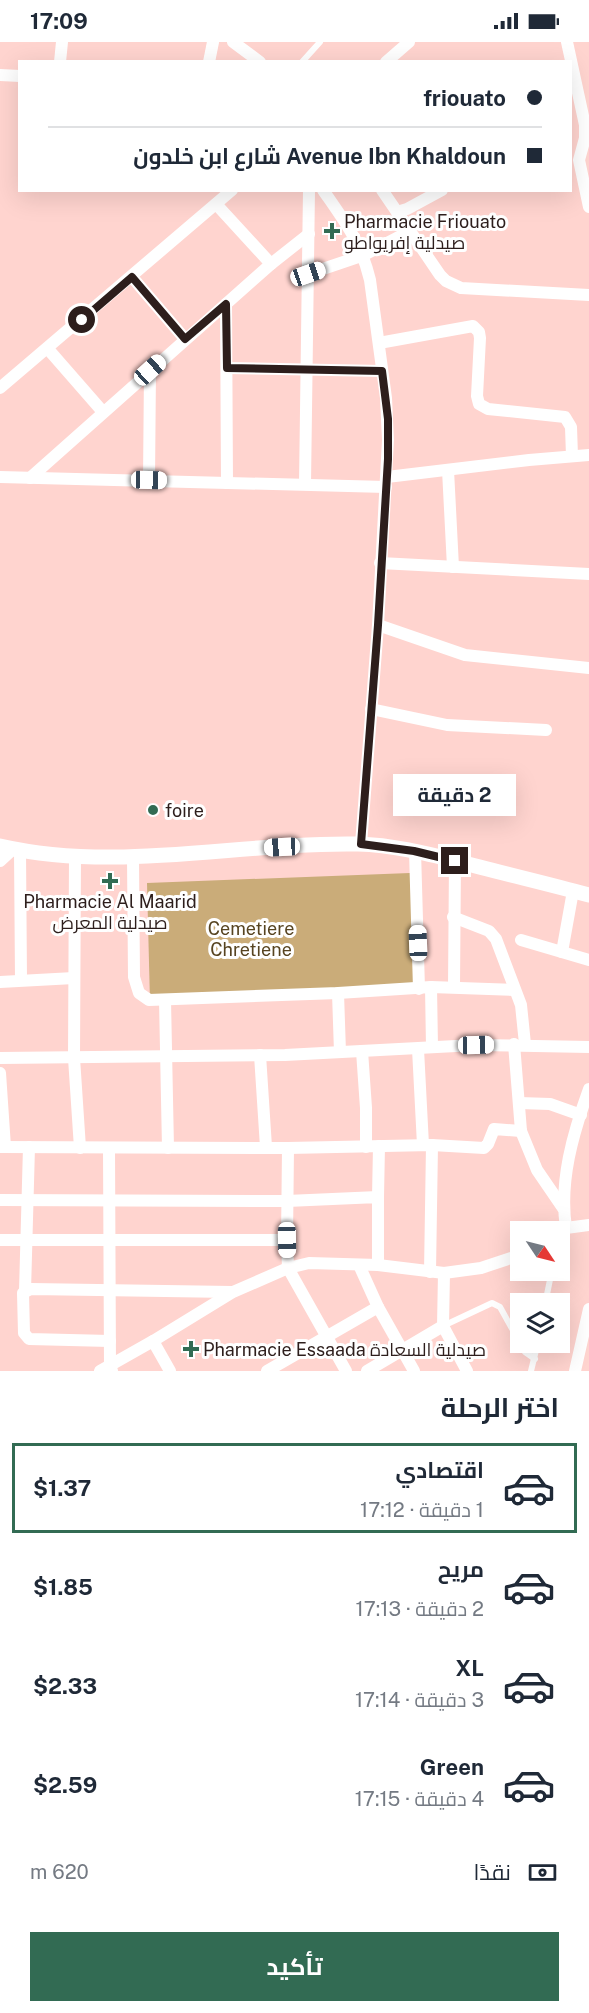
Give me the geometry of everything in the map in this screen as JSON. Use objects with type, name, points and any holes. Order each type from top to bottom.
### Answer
[{"type":"street","points":[[60,60],[62,42]]},
{"type":"street","points":[[209,60],[213,42]]},
{"type":"street","points":[[233,42],[257,60]]},
{"type":"street","points":[[388,60],[410,42]]},
{"type":"street","points":[[567,42],[584,98],[585,132],[575,157],[589,207]]},
{"type":"street","points":[[0,75],[18,76]]},
{"type":"street","points":[[0,388],[230,192]]},
{"type":"street","points":[[305,484],[309,192]]},
{"type":"street","points":[[324,192],[355,236],[364,255],[370,280],[388,419],[378,625],[361,844]]},
{"type":"street","points":[[383,192],[440,275],[453,286],[589,295]]},
{"type":"street","points":[[396,212],[407,209],[438,192]]},
{"type":"street","points":[[216,204],[271,264]]},
{"type":"street","points":[[308,274],[364,255],[410,231]]},
{"type":"street","points":[[30,477],[271,264],[309,234]]},
{"type":"street","points":[[132,277],[185,339]]},
{"type":"street","points":[[226,304],[227,483]]},
{"type":"street","points":[[379,343],[473,326],[480,338],[477,396],[479,404],[488,409],[565,417],[571,427],[572,456]]},
{"type":"street","points":[[48,349],[103,412]]},
{"type":"street","points":[[227,368],[382,371]]},
{"type":"street","points":[[149,480],[150,370]]},
{"type":"street","points":[[0,477],[227,483],[386,482],[448,470],[589,455]]},
{"type":"street","points":[[448,470],[453,567]]},
{"type":"street","points":[[380,563],[589,574]]},
{"type":"street","points":[[378,625],[465,655],[589,668]]},
{"type":"street","points":[[371,709],[447,725],[546,730]]},
{"type":"street","points":[[11,849],[75,857],[133,858],[219,850],[361,844],[414,851],[589,895]]},
{"type":"street","points":[[0,861],[11,849]]},
{"type":"street","points":[[11,849],[21,980]]},
{"type":"street","points":[[414,851],[432,1047]]},
{"type":"street","points":[[75,857],[74,1058],[80,1148]]},
{"type":"street","points":[[133,858],[135,986],[140,995],[149,1000],[454,986],[514,990]]},
{"type":"street","points":[[454,986],[455,861]]},
{"type":"street","points":[[562,952],[573,891]]},
{"type":"street","points":[[453,917],[489,931],[494,936],[522,1011],[519,1044],[521,1131],[537,1170],[563,1208]]},
{"type":"street","points":[[521,940],[589,960]]},
{"type":"street","points":[[0,982],[74,978]]},
{"type":"street","points":[[338,993],[340,1052]]},
{"type":"street","points":[[165,1000],[164,1056],[168,1148]]},
{"type":"street","points":[[0,1058],[260,1055],[519,1044],[589,1047]]},
{"type":"street","points":[[418,1049],[428,1145],[429,1272]]},
{"type":"street","points":[[362,1051],[366,1147]]},
{"type":"street","points":[[260,1055],[266,1147]]},
{"type":"street","points":[[0,1073],[3,1147],[109,1149],[428,1145],[484,1148],[494,1129],[521,1131]]},
{"type":"street","points":[[563,1221],[570,1151],[589,1089]]},
{"type":"street","points":[[519,1103],[550,1104],[581,1115]]},
{"type":"street","points":[[378,1265],[379,1146]]},
{"type":"street","points":[[29,1147],[25,1291],[22,1296],[24,1333],[29,1339],[110,1341]]},
{"type":"street","points":[[288,1148],[288,1268],[346,1371]]},
{"type":"street","points":[[107,1369],[110,1341],[109,1149]]},
{"type":"street","points":[[0,1200],[287,1201],[378,1197]]},
{"type":"street","points":[[570,1229],[589,1224]]},
{"type":"street","points":[[0,1240],[287,1240]]},
{"type":"street","points":[[107,1369],[233,1292],[288,1268],[309,1263],[378,1265],[444,1273],[481,1268],[510,1258]]},
{"type":"street","points":[[359,1265],[378,1307],[414,1371]]},
{"type":"street","points":[[444,1273],[443,1326],[467,1371]]},
{"type":"street","points":[[25,1291],[31,1289],[233,1292]]},
{"type":"street","points":[[267,1371],[378,1307]]},
{"type":"street","points":[[575,1371],[589,1309]]},
{"type":"street","points":[[367,1371],[443,1326]]},
{"type":"street","points":[[153,1341],[170,1371]]},
{"type":"lane","points":[[304,60],[320,42]]},
{"type":"lane","points":[[443,1326],[492,1303],[495,1304],[500,1307],[525,1352],[535,1359]]},
{"type":"lane","points":[[531,1371],[536,1353]]},
{"type":"green space","name":"Cemetiere Chretiene","points":[[410,873],[416,992],[150,1002],[147,883]]},
{"type":"place","name":"Pharmacie Friouato صيدلية إفريواطو","points":[[332,231]]},
{"type":"place","name":"foire","points":[[153,810]]},
{"type":"place","name":"Pharmacie Al Maarid صيدلية المعرض","points":[[110,881]]},
{"type":"place","name":"Pharmacie Essaada صيدلية السعادة","points":[[191,1349]]},
{"type":"route","points":[[82,320],[132,277],[185,339],[226,304],[227,368],[382,371],[388,419],[388,459],[361,844],[414,851],[455,861]]}]
